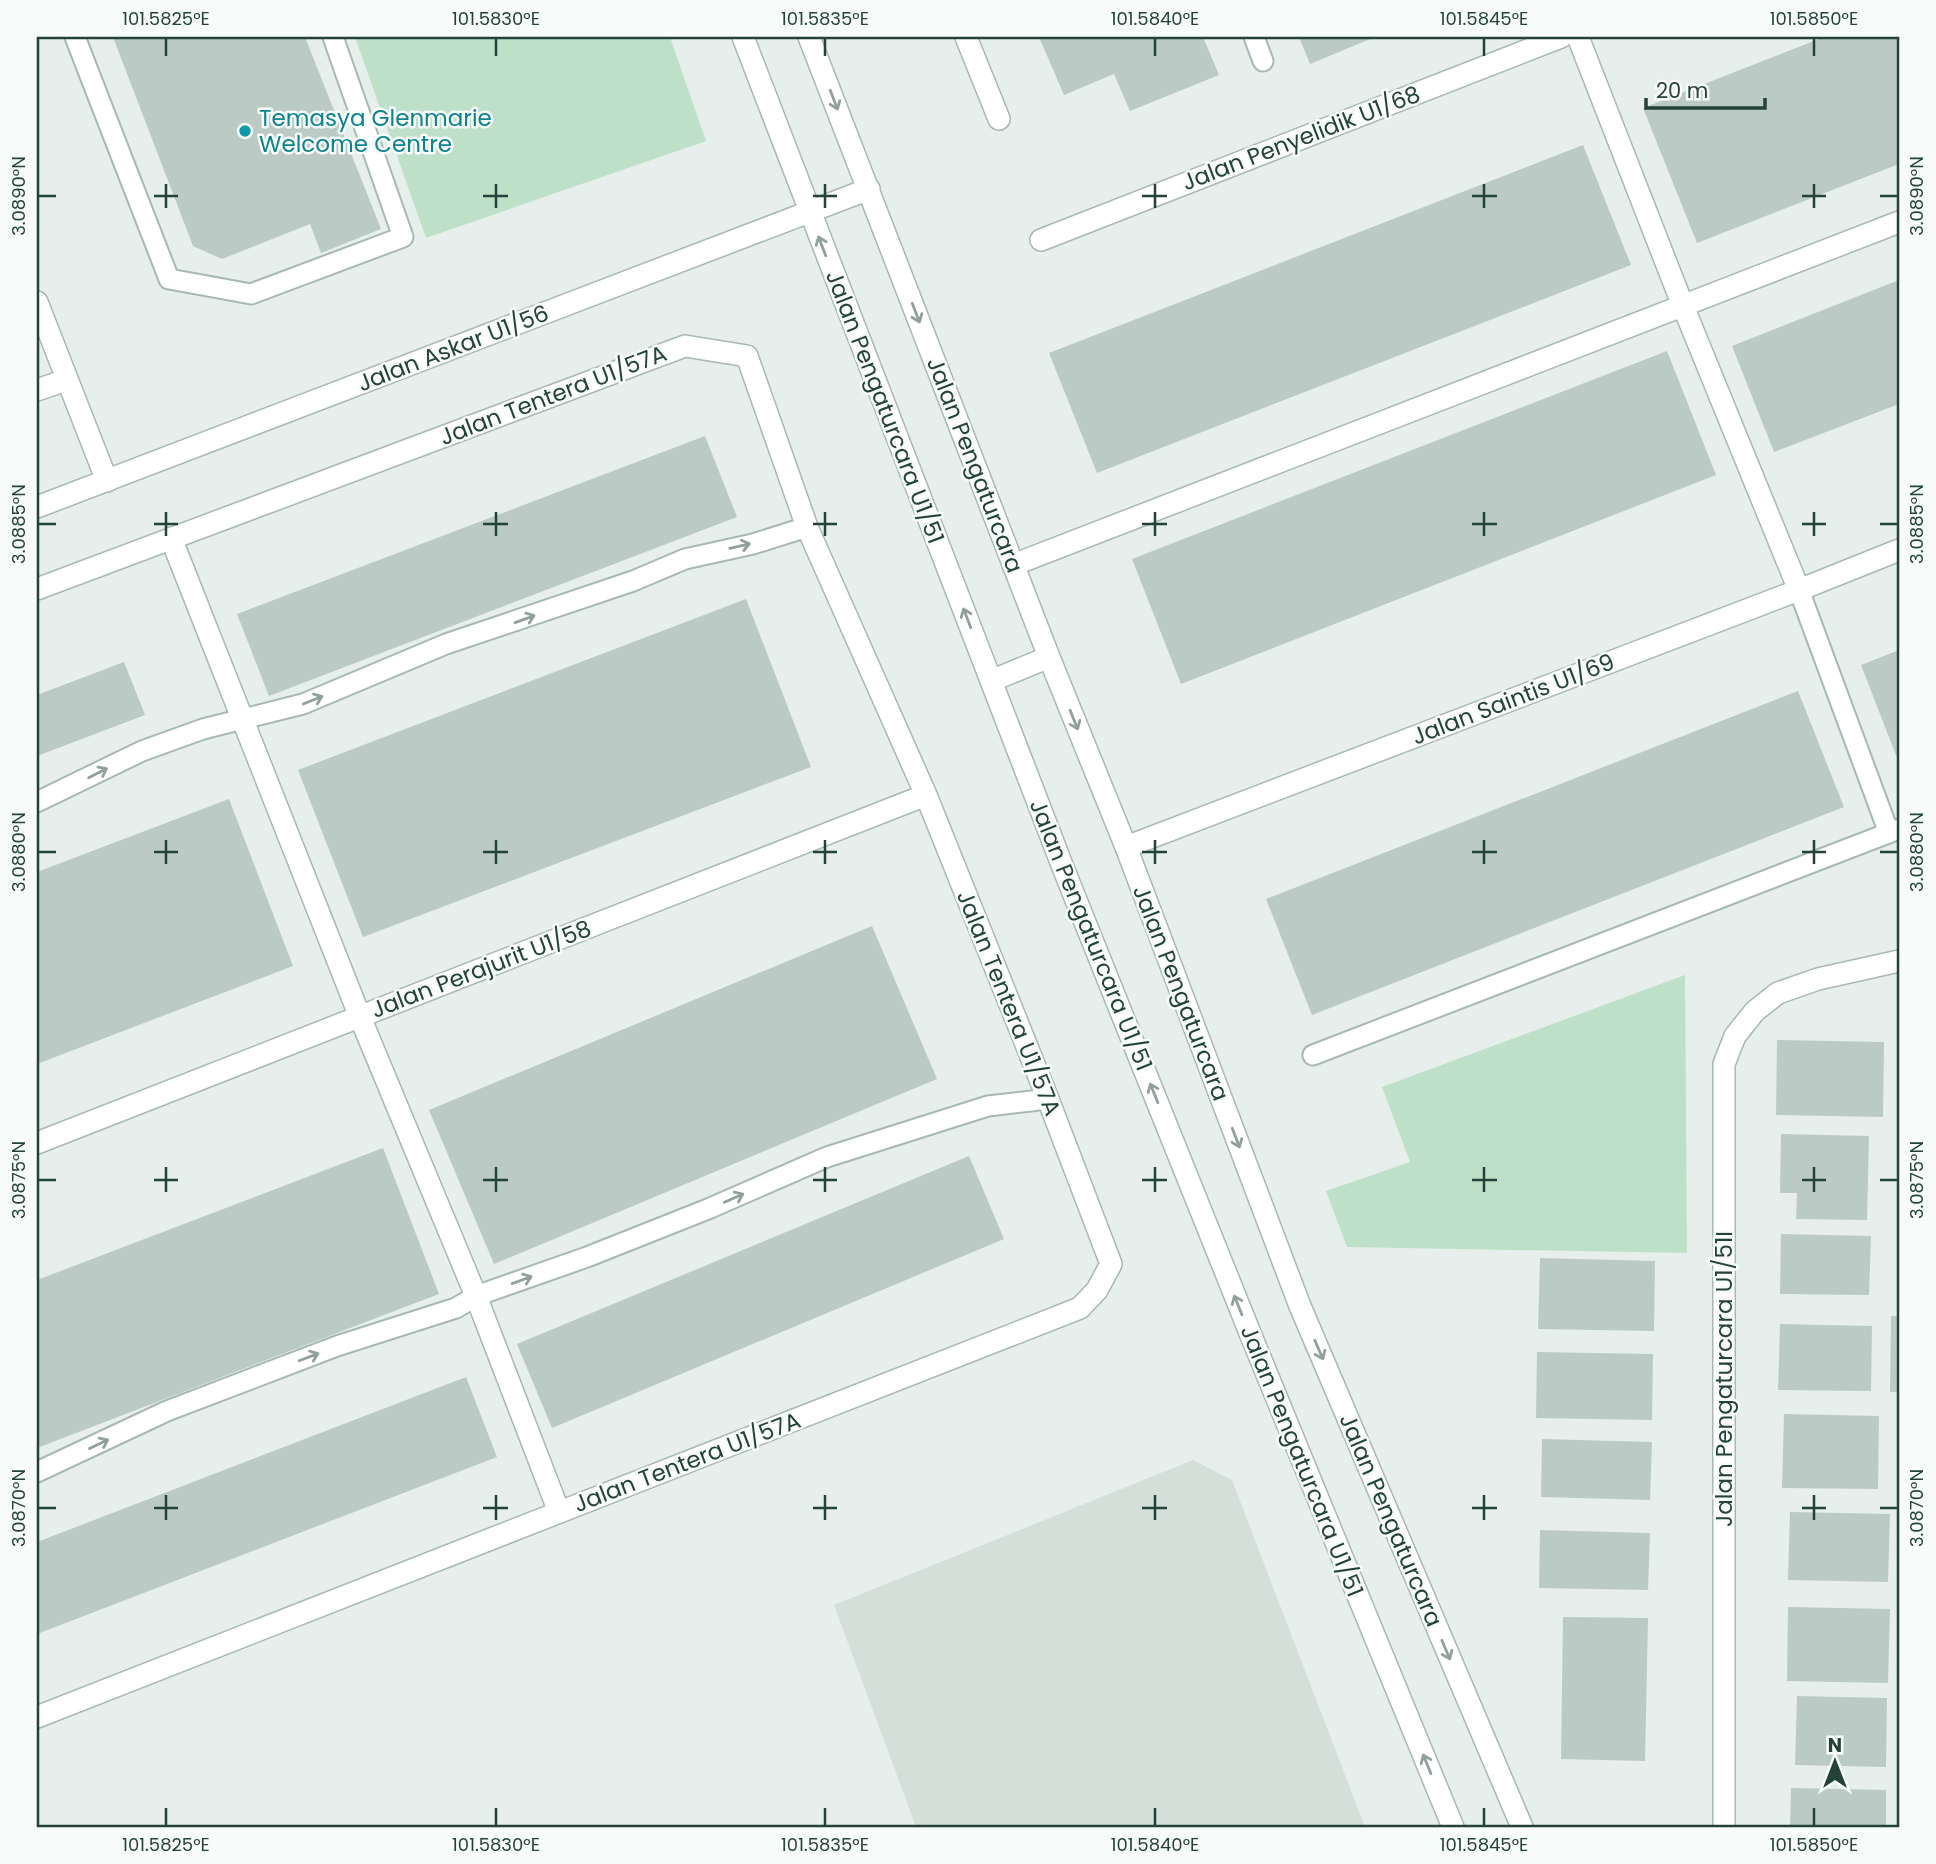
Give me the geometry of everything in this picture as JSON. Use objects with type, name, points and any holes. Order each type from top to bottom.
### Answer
[{"type":"street","name":"Jalan Pengaturcara U1/51","points":[[743,37],[991,681],[1250,1333],[1453,1827]]},
{"type":"street","name":"Jalan Pengaturcara","points":[[809,37],[1049,657],[1126,847],[1300,1306],[1521,1827]]},
{"type":"street","points":[[966,37],[999,119]]},
{"type":"street","name":"Jalan Penyelidik U1/68","points":[[1041,240],[1561,37]]},
{"type":"street","points":[[1578,37],[1683,306],[1800,590]]},
{"type":"street","name":"Jalan Askar U1/56","points":[[37,507],[869,190]]},
{"type":"street","points":[[1013,565],[1899,222]]},
{"type":"street","points":[[37,302],[107,481]]},
{"type":"street","name":"Jalan Tentera U1/57A","points":[[37,589],[685,346],[747,356],[807,527],[926,795],[1111,1264],[1097,1290],[1080,1308],[37,1717]]},
{"type":"street","points":[[37,390],[66,380]]},
{"type":"street","points":[[171,538],[360,1017],[476,1296],[559,1512]]},
{"type":"street","name":"Jalan Saintis U1/69","points":[[1126,847],[1899,550]]},
{"type":"street","points":[[991,681],[1049,657]]},
{"type":"street","name":"Jalan Perajurit U1/58","points":[[37,1143],[926,795]]},
{"type":"street","name":"Jalan Pengaturcara U1/51I","points":[[1724,1827],[1724,1064],[1735,1036],[1755,1011],[1778,993],[1818,979],[1899,961]]},
{"type":"lane","points":[[75,37],[169,279],[251,294],[403,237],[332,37]]},
{"type":"lane","points":[[1254,37],[1263,61]]},
{"type":"lane","points":[[37,802],[142,751],[203,729],[303,704],[446,644],[633,581],[685,559],[753,544],[807,527]]},
{"type":"lane","points":[[1313,1055],[1894,831],[1800,590]]},
{"type":"lane","points":[[37,1472],[167,1411],[337,1346],[456,1308],[476,1296],[586,1257],[708,1209],[827,1157],[988,1106],[1048,1099]]},
{"type":"shaded area","points":[[1193,1460],[1232,1480],[1365,1827],[916,1827],[834,1605]]},
{"type":"green space","points":[[355,37],[670,37],[706,141],[426,238]]},
{"type":"green space","points":[[1685,975],[1687,1253],[1347,1247],[1326,1191],[1410,1162],[1382,1087]]},
{"type":"building","name":"Temasya Glenmarie Welcome Centre","points":[[113,37],[305,37],[381,229],[321,253],[310,224],[222,259],[193,246]]},
{"type":"building","points":[[1039,37],[1203,37],[1219,75],[1130,111],[1114,74],[1064,95]]},
{"type":"building","points":[[1299,37],[1375,37],[1310,64]]},
{"type":"building","points":[[1824,37],[1899,37],[1899,164],[1697,243],[1643,108]]},
{"type":"building","points":[[1583,145],[1631,265],[1097,473],[1049,353]]},
{"type":"building","points":[[1899,280],[1899,404],[1774,452],[1732,346]]},
{"type":"building","points":[[1667,351],[1716,475],[1181,684],[1132,559]]},
{"type":"building","points":[[705,436],[737,517],[269,696],[237,614]]},
{"type":"building","points":[[746,599],[811,767],[363,937],[298,770]]},
{"type":"building","points":[[1899,650],[1899,763],[1861,665]]},
{"type":"building","points":[[124,662],[145,715],[37,756],[37,695]]},
{"type":"building","points":[[1798,691],[1844,807],[1312,1015],[1266,899]]},
{"type":"building","points":[[229,799],[293,966],[37,1064],[37,872]]},
{"type":"building","points":[[872,926],[937,1079],[494,1264],[429,1110]]},
{"type":"building","points":[[1777,1040],[1884,1042],[1883,1117],[1776,1115]]},
{"type":"building","points":[[1781,1134],[1869,1136],[1867,1220],[1796,1219],[1797,1193],[1780,1193]]},
{"type":"building","points":[[383,1148],[439,1294],[37,1448],[37,1280]]},
{"type":"building","points":[[969,1156],[1004,1239],[552,1428],[517,1344]]},
{"type":"building","points":[[1781,1234],[1871,1236],[1869,1295],[1780,1294]]},
{"type":"building","points":[[1540,1258],[1655,1261],[1654,1331],[1538,1329]]},
{"type":"building","points":[[1891,1316],[1899,1316],[1899,1392],[1890,1392]]},
{"type":"building","points":[[1780,1324],[1872,1326],[1871,1391],[1778,1390]]},
{"type":"building","points":[[1537,1352],[1653,1354],[1652,1420],[1536,1418]]},
{"type":"building","points":[[466,1377],[497,1457],[37,1634],[37,1542]]},
{"type":"building","points":[[1784,1414],[1879,1416],[1878,1489],[1782,1488]]},
{"type":"building","points":[[1542,1439],[1652,1442],[1650,1500],[1541,1497]]},
{"type":"building","points":[[1790,1512],[1890,1514],[1888,1582],[1788,1580]]},
{"type":"building","points":[[1540,1530],[1650,1533],[1648,1590],[1539,1588]]},
{"type":"building","points":[[1788,1607],[1890,1609],[1888,1683],[1787,1681]]},
{"type":"building","points":[[1563,1617],[1648,1618],[1645,1761],[1561,1759]]},
{"type":"building","points":[[1797,1696],[1887,1698],[1886,1767],[1795,1765]]},
{"type":"building","points":[[1791,1788],[1886,1790],[1886,1827],[1790,1827]]},
{"type":"place","name":"Temasya Glenmarie Welcome Centre","points":[[245,131]]}]
